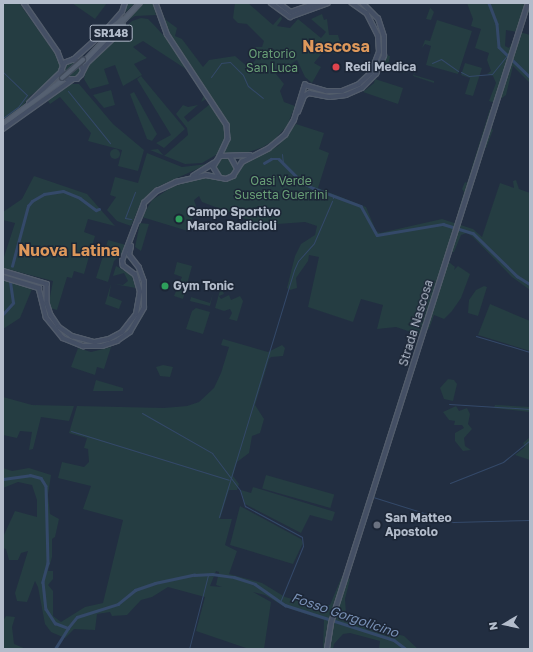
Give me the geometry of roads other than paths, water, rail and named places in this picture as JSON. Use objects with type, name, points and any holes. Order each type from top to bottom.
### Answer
[{"type":"main road","name":"SR148","points":[[125,19],[137,3]]},
{"type":"main road","name":"SR148","points":[[3,123],[63,79],[83,61],[140,3]]},
{"type":"main road","points":[[103,33],[125,19]]},
{"type":"main road","points":[[118,34],[125,19]]},
{"type":"main road","name":"SR148","points":[[3,123],[63,79]]},
{"type":"street","points":[[24,3],[58,52],[63,65],[62,70],[28,105]]},
{"type":"street","points":[[63,65],[72,60],[103,33],[122,12],[125,3]]},
{"type":"street","points":[[271,3],[290,17]]},
{"type":"street","points":[[279,3],[291,12]]},
{"type":"street","points":[[291,12],[317,3]]},
{"type":"street","points":[[290,17],[328,3]]},
{"type":"street","points":[[297,113],[304,86],[310,86],[330,92],[348,89],[363,81],[374,68],[379,46],[376,30],[367,14],[350,3]]},
{"type":"street","points":[[303,92],[330,97],[350,94],[366,85],[379,68],[385,50],[382,28],[374,14],[362,3]]},
{"type":"street","name":"Strada Nascosa","points":[[327,649],[332,620],[528,3]]},
{"type":"street","points":[[3,271],[47,284],[47,305],[55,321],[63,331],[78,339],[91,342],[103,340],[126,328],[136,314],[139,301],[139,287],[135,274],[122,264],[127,255],[140,210],[148,200],[163,188],[214,163],[220,156],[228,139],[227,124],[167,34],[160,17],[157,4]]},
{"type":"street","points":[[290,17],[291,12]]},
{"type":"street","points":[[376,30],[382,28]]},
{"type":"street","points":[[3,129],[72,80],[79,78],[83,70],[118,34]]},
{"type":"street","points":[[58,52],[72,60],[79,62],[83,70]]},
{"type":"street","points":[[62,70],[65,77],[72,80]]},
{"type":"street","points":[[184,179],[210,175],[230,178],[237,169],[253,155],[269,148],[285,135],[304,96],[309,93],[310,86]]},
{"type":"street","points":[[348,89],[350,94]]},
{"type":"street","points":[[220,156],[231,157],[253,155]]},
{"type":"street","points":[[231,157],[236,162],[237,169]]},
{"type":"street","points":[[214,163],[214,171],[219,177]]},
{"type":"street","points":[[42,282],[40,289],[42,308],[50,325],[61,336],[72,343],[88,347],[102,346],[119,340],[132,330],[141,317],[145,302],[143,276],[127,255]]},
{"type":"street","points":[[3,277],[40,289],[44,292],[48,288]]},
{"type":"street","points":[[139,301],[145,302]]},
{"type":"street","points":[[50,325],[55,321]]},
{"type":"waterway","points":[[489,3],[497,24],[499,47],[530,77]]},
{"type":"waterway","points":[[461,72],[469,76],[492,74],[508,54]]},
{"type":"waterway","points":[[432,63],[441,59],[458,71]]},
{"type":"waterway","points":[[211,77],[221,63],[230,62],[243,75],[248,86],[263,98]]},
{"type":"waterway","points":[[3,72],[27,95],[18,107],[3,118]]},
{"type":"waterway","points":[[68,91],[110,143]]},
{"type":"waterway","points":[[282,154],[283,163]]},
{"type":"waterway","points":[[264,163],[271,159],[279,159],[302,182],[313,188],[361,206],[377,235],[443,224],[473,233],[517,276],[530,284]]},
{"type":"waterway","points":[[12,266],[28,206],[32,201],[44,194],[63,191],[80,198],[96,210],[99,209]]},
{"type":"waterway","points":[[131,219],[125,218],[135,192]]},
{"type":"waterway","points":[[219,517],[294,270],[298,261],[314,243],[332,201]]},
{"type":"waterway","points":[[3,314],[13,303],[10,282]]},
{"type":"waterway","points":[[476,336],[530,352]]},
{"type":"waterway","points":[[449,404],[530,409]]},
{"type":"waterway","points":[[142,413],[212,453],[240,490],[245,506],[302,537],[303,546],[280,602]]},
{"type":"waterway","points":[[71,431],[229,480]]},
{"type":"waterway","points":[[450,483],[503,462],[530,440]]},
{"type":"waterway","name":"Fosso Gorgolicino","points":[[3,479],[30,475],[41,478],[46,486],[48,563],[43,582],[46,609],[55,623],[68,628],[77,617],[118,604],[135,590],[155,583],[194,575],[212,574],[234,577],[255,584],[285,605],[394,640],[406,649]]},
{"type":"waterway","points":[[373,497],[453,522],[530,520]]},
{"type":"waterway","points":[[189,649],[208,575]]},
{"type":"waterway","points":[[55,649],[68,628]]},
{"type":"place","name":"Redi Medica","points":[[336,67]]},
{"type":"place","name":"Campo Sportivo Marco Radicioli","points":[[179,219]]},
{"type":"place","name":"Gym Tonic","points":[[165,286]]},
{"type":"place","name":"San Matteo Apostolo","points":[[377,525]]},
{"type":"district","name":"Nascosa","points":[[336,46]]},
{"type":"district","name":"Nuova Latina","points":[[69,250]]},
{"type":"park label","name":"Oratorio San Luca","points":[[272,61]]},
{"type":"park label","name":"Oasi Verde Susetta Guerrini","points":[[281,188]]}]
